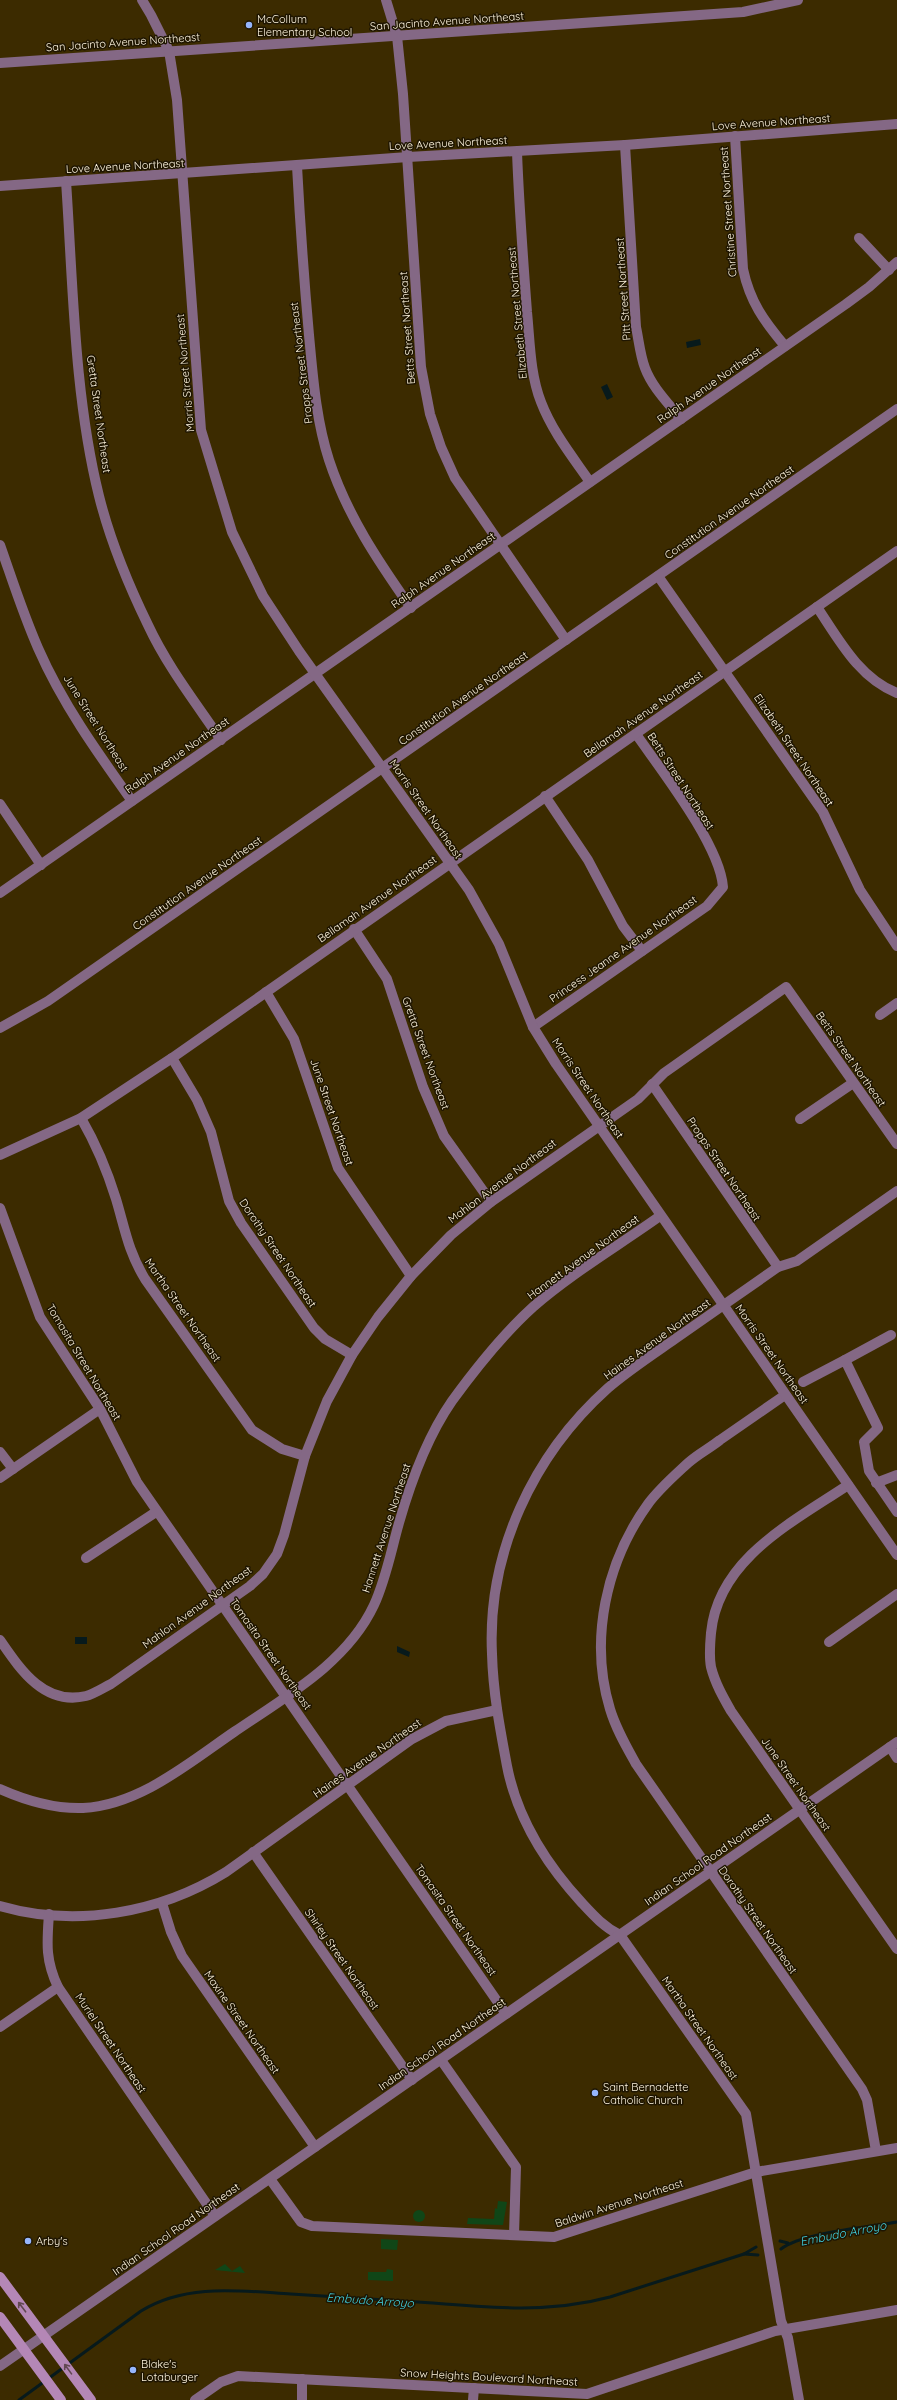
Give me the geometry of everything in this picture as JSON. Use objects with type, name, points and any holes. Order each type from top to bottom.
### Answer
[{"type":"main road","points":[[0,2277],[91,2400]]},
{"type":"main road","points":[[0,2317],[59,2397]]},
{"type":"street","name":"Morris Street Northeast","points":[[142,0],[169,51],[178,106],[201,430],[220,498],[240,550],[263,596],[315,674],[384,768],[469,890],[496,938],[533,1027],[556,1064],[660,1216],[897,1554]]},
{"type":"street","name":"Betts Street Northeast","points":[[386,0],[396,36],[408,157],[421,367],[425,394],[441,447],[455,478],[566,640]]},
{"type":"street","name":"San Jacinto Avenue Northeast","points":[[0,63],[743,12],[798,0]]},
{"type":"street","name":"Love Avenue Northeast","points":[[0,186],[408,157],[626,145],[897,124]]},
{"type":"street","name":"Christine Street Northeast","points":[[734,136],[743,269],[747,290],[767,324],[785,346]]},
{"type":"street","name":"Pitt Street Northeast","points":[[626,145],[636,328],[640,350],[645,369],[650,378],[681,419]]},
{"type":"street","name":"Elizabeth Street Northeast","points":[[517,152],[525,290],[532,363],[536,384],[541,402],[554,430],[590,482]]},
{"type":"street","name":"Propps Street Northeast","points":[[297,166],[313,380],[322,433],[342,494],[358,528],[377,560],[411,608]]},
{"type":"street","name":"Gretta Street Northeast","points":[[66,181],[79,364],[88,440],[99,496],[117,552],[149,627],[221,740]]},
{"type":"street","points":[[859,238],[889,270]]},
{"type":"street","name":"Ralph Avenue Northeast","points":[[0,893],[411,608],[869,287],[897,262]]},
{"type":"street","name":"Constitution Avenue Northeast","points":[[0,1028],[48,1001],[897,409]]},
{"type":"street","name":"June Street Northeast","points":[[0,545],[38,649],[64,700],[99,755],[132,801]]},
{"type":"street","name":"Bellamah Avenue Northeast","points":[[0,1155],[81,1118],[172,1058],[354,929],[897,551]]},
{"type":"street","name":"Elizabeth Street Northeast","points":[[658,576],[823,812],[860,890],[897,946]]},
{"type":"street","points":[[817,607],[856,664],[872,678],[897,693]]},
{"type":"street","name":"Betts Street Northeast","points":[[636,734],[695,822],[716,858],[722,874],[723,887]]},
{"type":"street","points":[[545,796],[588,860],[623,926],[642,951]]},
{"type":"street","points":[[0,804],[41,865]]},
{"type":"street","name":"Princess Jeanne Avenue Northeast","points":[[533,1027],[707,906],[723,887]]},
{"type":"street","name":"Gretta Street Northeast","points":[[354,929],[387,979],[423,1087],[444,1136],[491,1202]]},
{"type":"street","name":"Betts Street Northeast","points":[[786,987],[897,1144]]},
{"type":"street","name":"Mahlon Avenue Northeast","points":[[0,1640],[21,1670],[35,1684],[50,1692],[65,1696],[86,1696],[111,1684],[250,1586],[263,1574],[277,1554],[284,1535],[304,1456],[327,1401],[352,1355],[378,1317],[411,1276],[451,1235],[491,1202],[638,1099],[664,1073],[786,987]]},
{"type":"street","name":"June Street Northeast","points":[[266,992],[294,1039],[338,1168],[411,1276]]},
{"type":"street","points":[[880,1015],[897,1003]]},
{"type":"street","name":"Dorothy Street Northeast","points":[[172,1058],[197,1100],[211,1132],[229,1202],[241,1223],[314,1328],[325,1339],[352,1355]]},
{"type":"street","points":[[800,1119],[853,1083]]},
{"type":"street","name":"Propps Street Northeast","points":[[652,1084],[778,1267]]},
{"type":"street","name":"Martha Street Northeast","points":[[81,1118],[97,1145],[116,1200],[133,1259],[145,1279],[252,1430],[277,1446],[304,1456]]},
{"type":"street","name":"Haines Avenue Northeast","points":[[49,1914],[80,1917],[107,1914],[162,1903],[206,1884],[254,1852],[412,1739],[446,1720],[497,1710],[492,1654],[492,1622],[496,1586],[515,1517],[529,1488],[565,1432],[592,1403],[628,1372],[778,1267],[797,1261],[897,1191]]},
{"type":"street","name":"Tomasita Street Northeast","points":[[0,1208],[40,1317],[100,1409],[137,1482],[156,1512],[285,1697],[349,1785],[506,2014]]},
{"type":"street","name":"Hannett Avenue Northeast","points":[[0,1790],[24,1800],[51,1806],[84,1808],[112,1802],[141,1792],[173,1774],[285,1697],[321,1670],[344,1649],[361,1627],[374,1606],[387,1571],[398,1524],[414,1474],[450,1405],[473,1373],[504,1336],[533,1307],[660,1216]]},
{"type":"street","points":[[803,1382],[891,1335]]},
{"type":"street","points":[[845,1360],[878,1428],[864,1442],[869,1472],[897,1512]]},
{"type":"street","name":"Dorothy Street Northeast","points":[[785,1395],[689,1462],[648,1504],[628,1537],[612,1575],[603,1610],[600,1636],[604,1685],[610,1710],[618,1730],[636,1764],[862,2089],[867,2100],[876,2151]]},
{"type":"street","points":[[0,1478],[100,1409]]},
{"type":"street","points":[[0,1452],[13,1469]]},
{"type":"street","points":[[876,1483],[897,1475]]},
{"type":"street","name":"June Street Northeast","points":[[848,1485],[750,1556],[733,1574],[721,1593],[712,1620],[711,1666],[718,1689],[731,1711],[897,1949]]},
{"type":"street","points":[[86,1558],[156,1512]]},
{"type":"street","points":[[829,1642],[897,1594]]},
{"type":"street","name":"Martha Street Northeast","points":[[497,1710],[511,1788],[535,1842],[549,1865],[565,1885],[606,1928],[620,1935],[746,2114],[781,2321],[788,2338],[799,2400]]},
{"type":"street","points":[[893,1745],[897,1758]]},
{"type":"street","name":"Indian School Road Northeast","points":[[0,2366],[44,2337],[215,2216],[893,1745]]},
{"type":"street","name":"Shirley Street Northeast","points":[[254,1852],[412,2080]]},
{"type":"street","name":"Maxine Street Northeast","points":[[162,1903],[171,1932],[182,1956],[315,2147]]},
{"type":"street","points":[[0,1906],[49,1914]]},
{"type":"street","name":"Muriel Street Northeast","points":[[49,1914],[46,1950],[50,1970],[58,1987],[215,2216]]},
{"type":"street","points":[[0,2027],[58,1987]]},
{"type":"street","points":[[441,2060],[516,2167],[514,2235]]},
{"type":"street","name":"Baldwin Avenue Northeast","points":[[270,2179],[301,2222],[312,2226],[554,2237],[756,2172],[897,2148]]},
{"type":"street","name":"Snow Heights Boulevard Northeast","points":[[195,2400],[221,2382],[238,2376],[474,2388],[587,2397],[784,2329],[897,2310]]},
{"type":"street","points":[[302,2379],[302,2400]]},
{"type":"street","points":[[473,2400],[474,2388]]},
{"type":"green space","points":[[498,2201],[507,2202],[503,2225],[467,2224],[468,2218],[494,2219],[495,2208],[497,2209]]},
{"type":"green space","points":[[417,2210],[421,2210],[425,2216],[421,2222],[417,2222],[413,2218],[413,2214]]},
{"type":"green space","points":[[381,2239],[398,2240],[397,2250],[381,2249]]},
{"type":"green space","points":[[225,2264],[232,2271],[240,2266],[245,2273],[215,2270]]},
{"type":"green space","points":[[387,2269],[393,2270],[393,2281],[368,2280],[368,2272],[386,2272]]},
{"type":"shaded area","points":[[700,339],[701,345],[687,348],[686,342]]},
{"type":"shaded area","points":[[607,384],[613,397],[607,400],[601,387]]},
{"type":"shaded area","points":[[75,1637],[87,1637],[87,1644],[75,1644]]},
{"type":"shaded area","points":[[397,1646],[410,1652],[409,1657],[397,1652]]},
{"type":"waterway","name":"Embudo Arroyo","points":[[781,2249],[791,2243],[819,2235],[897,2222]]},
{"type":"waterway","name":"Embudo Arroyo","points":[[780,2241],[788,2243]]},
{"type":"waterway","name":"Embudo Arroyo","points":[[19,2400],[141,2311],[158,2302],[176,2296],[214,2291],[253,2291],[499,2308],[544,2307],[588,2302],[610,2297],[744,2254],[756,2247]]},
{"type":"waterway","name":"Embudo Arroyo","points":[[744,2254],[758,2255]]},
{"type":"place","name":"McCollum Elementary School","points":[[249,25]]},
{"type":"place","name":"Saint Bernadette Catholic Church","points":[[595,2093]]},
{"type":"place","name":"Arby's","points":[[28,2241]]},
{"type":"place","name":"Blake's Lotaburger","points":[[133,2370]]}]
